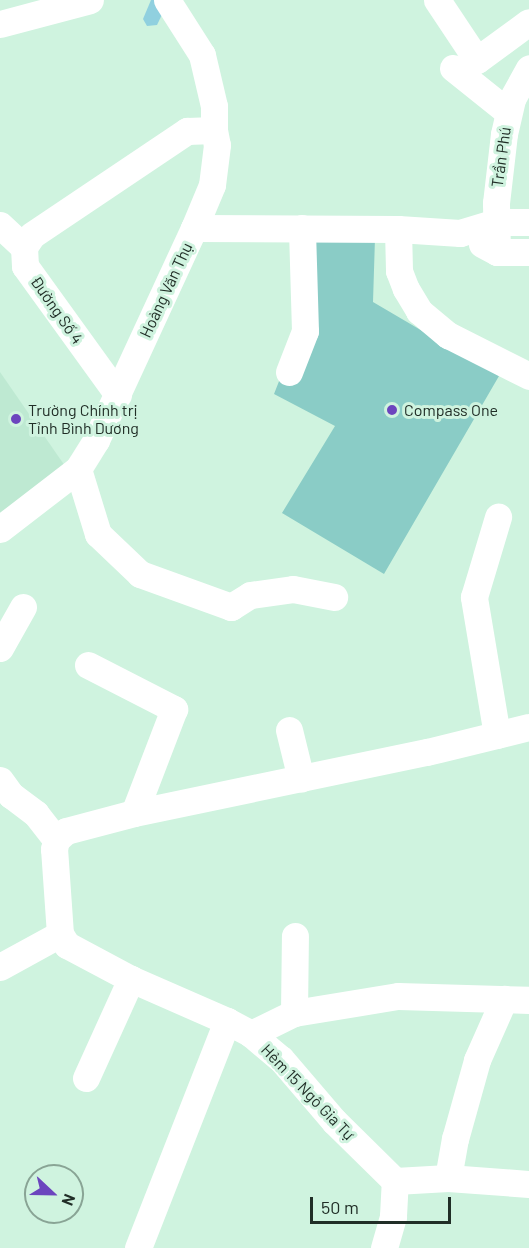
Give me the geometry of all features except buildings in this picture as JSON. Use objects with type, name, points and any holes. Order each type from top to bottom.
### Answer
[{"type":"street","points":[[0,24],[90,0]]},
{"type":"street","points":[[437,0],[477,60],[529,22]]},
{"type":"street","points":[[172,8],[202,55],[214,106],[217,146],[212,185],[194,228]]},
{"type":"street","points":[[453,68],[508,112]]},
{"type":"street","name":"Trần Phú","points":[[498,252],[496,222],[498,170],[508,112],[517,88],[529,68]]},
{"type":"street","points":[[0,225],[24,247],[32,235],[187,131],[214,130]]},
{"type":"street","name":"Hoàng Văn Thụ","points":[[0,529],[78,469],[118,395],[194,228],[398,229],[460,233],[496,222],[529,222]]},
{"type":"street","points":[[289,372],[304,331],[302,228]]},
{"type":"street","points":[[398,229],[399,271],[419,311],[448,335],[529,376]]},
{"type":"street","name":"Hoàng Văn Thụ","points":[[460,233],[498,252],[529,252]]},
{"type":"street","name":"Đường Số 4","points":[[24,247],[25,266],[118,395]]},
{"type":"street","points":[[78,469],[98,534],[140,574],[231,607],[250,595],[293,589],[334,597]]},
{"type":"street","points":[[497,735],[474,597],[498,517]]},
{"type":"street","points":[[0,648],[23,607]]},
{"type":"street","points":[[88,665],[174,709],[134,813]]},
{"type":"street","points":[[0,967],[60,934],[54,849],[56,840],[66,831],[134,813],[301,779],[529,727]]},
{"type":"street","points":[[289,730],[301,779]]},
{"type":"street","points":[[0,780],[11,795],[36,814],[56,840]]},
{"type":"street","name":"Hẻm 15 Ngô Gia Tự","points":[[60,934],[67,945],[131,980],[227,1021],[251,1034],[281,1059],[334,1120],[395,1181]]},
{"type":"street","points":[[294,1013],[295,936]]},
{"type":"street","points":[[86,1078],[131,980]]},
{"type":"street","points":[[251,1034],[294,1013],[398,996],[517,1000]]},
{"type":"street","points":[[448,1179],[455,1139],[477,1060],[517,1000]]},
{"type":"street","points":[[138,1248],[227,1021]]},
{"type":"street","points":[[384,1248],[393,1216],[395,1181],[448,1179],[529,1184]]},
{"type":"shaded area","name":"Trường Chính trị Tỉnh Bình Dương","points":[[0,372],[65,466],[0,518]]},
{"type":"water","points":[[151,0],[169,0],[157,25],[147,26],[143,19]]},
{"type":"place","name":"Compass One","points":[[392,410]]},
{"type":"place","name":"Trường Chính trị Tỉnh Bình Dương","points":[[16,419]]}]
